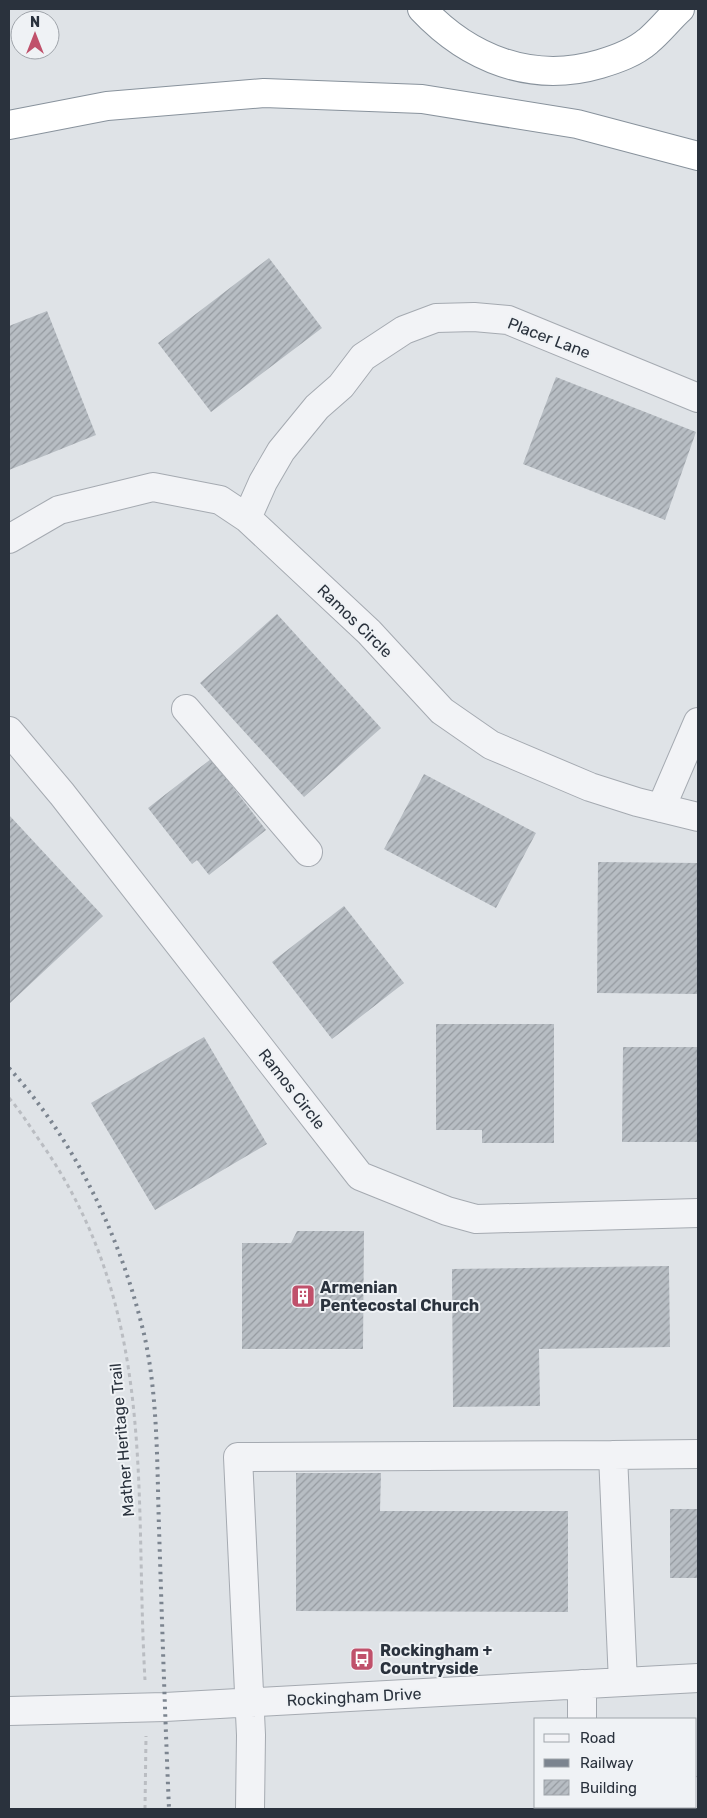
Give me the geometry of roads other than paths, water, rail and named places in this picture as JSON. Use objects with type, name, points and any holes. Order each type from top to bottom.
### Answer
[{"type":"highway","points":[[422,9],[439,26],[472,50],[496,61],[524,68],[551,71],[579,70],[621,58],[647,42],[680,9]]},
{"type":"highway","points":[[9,125],[107,106],[264,93],[422,99],[577,124],[698,156]]},
{"type":"street","name":"Placer Lane","points":[[247,518],[263,482],[281,451],[318,407],[341,386],[363,357],[404,330],[436,318],[474,317],[508,320],[698,398]]},
{"type":"street","name":"Ramos Circle","points":[[9,539],[59,510],[153,486],[220,500],[247,518],[369,632],[442,711],[491,745],[590,787],[698,818]]},
{"type":"street","points":[[186,709],[308,852]]},
{"type":"street","points":[[661,808],[698,722]]},
{"type":"street","name":"Ramos Circle","points":[[9,731],[62,794],[360,1176],[447,1211],[476,1219],[698,1213]]},
{"type":"street","points":[[250,1809],[251,1735],[248,1703],[238,1457],[698,1454]]},
{"type":"street","points":[[613,1456],[623,1682]]},
{"type":"street","name":"Rockingham Drive","points":[[9,1711],[145,1708],[698,1678]]},
{"type":"street","points":[[582,1684],[582,1718]]},
{"type":"railway","points":[[9,1068],[55,1127],[93,1193],[123,1262],[149,1357],[156,1431],[169,1809]]},
{"type":"place","name":"Armenian Pentecostal Church","points":[[303,1296]]},
{"type":"place","name":"Rockingham + Countryside","points":[[362,1659]]}]
